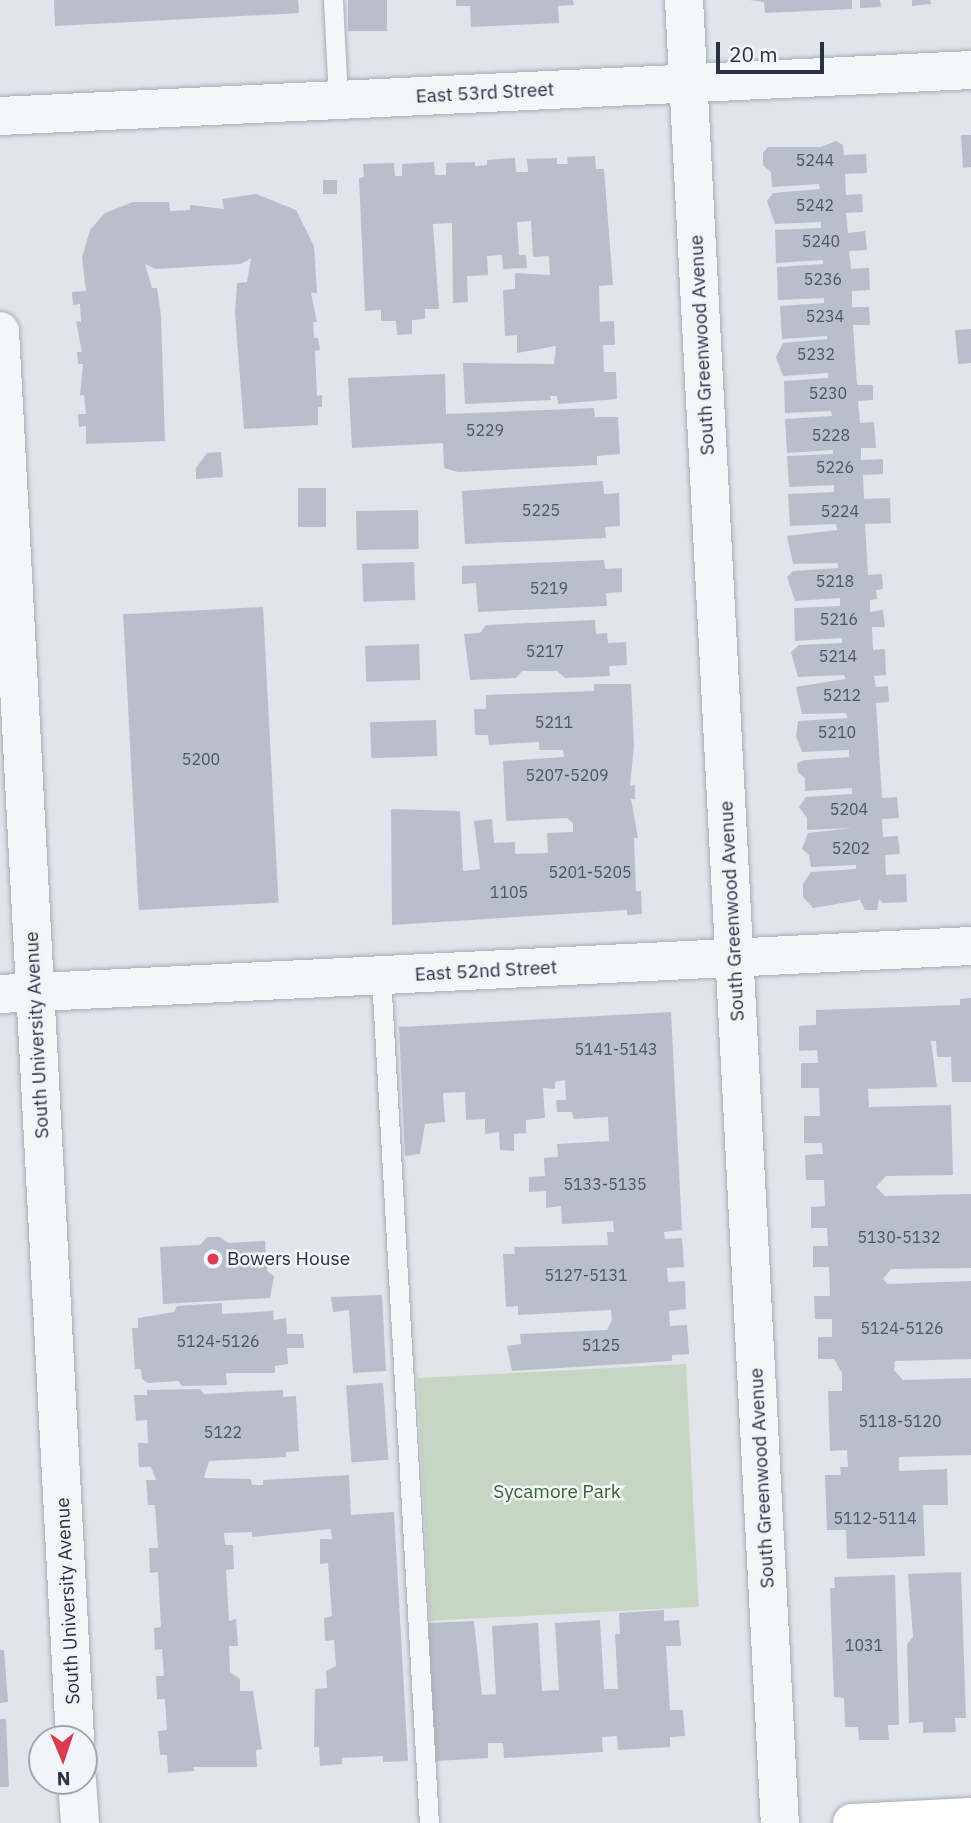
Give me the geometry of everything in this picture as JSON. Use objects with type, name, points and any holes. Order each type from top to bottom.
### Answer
[{"type":"main road","points":[[852,1823],[971,1817]]},
{"type":"street","name":"South Greenwood Avenue","points":[[684,0],[780,1823]]},
{"type":"street","name":"East 53rd Street","points":[[0,116],[971,70]]},
{"type":"street","name":"South University Avenue","points":[[0,331],[17,994],[74,1725]]},
{"type":"street","name":"East 52nd Street","points":[[17,994],[971,946]]},
{"type":"street","points":[[79,1795],[80,1823]]},
{"type":"lane","points":[[333,0],[338,100]]},
{"type":"lane","points":[[381,976],[429,1823]]},
{"type":"green space","name":"Sycamore Park","points":[[686,1364],[699,1607],[430,1621],[417,1378]]},
{"type":"building","points":[[54,0],[298,0],[299,13],[55,26]]},
{"type":"building","points":[[348,0],[387,0],[387,31],[348,31]]},
{"type":"building","points":[[456,0],[573,0],[574,5],[558,6],[559,23],[471,27],[470,6],[456,6]]},
{"type":"building","points":[[749,0],[852,0],[852,9],[765,13],[764,2]]},
{"type":"building","points":[[860,0],[880,0],[881,7],[860,8]]},
{"type":"building","points":[[912,0],[930,0],[931,4],[912,6]]},
{"type":"building","points":[[961,135],[971,135],[971,167],[963,168]]},
{"type":"building","points":[[836,141],[843,145],[844,155],[866,154],[867,173],[845,174],[846,195],[862,194],[863,212],[846,213],[848,233],[865,231],[867,250],[849,251],[851,269],[869,268],[870,290],[852,291],[852,307],[869,307],[870,325],[853,325],[857,385],[873,385],[873,400],[858,401],[860,423],[874,422],[876,448],[861,448],[861,460],[883,459],[883,474],[863,475],[864,499],[890,498],[891,523],[865,524],[868,575],[882,574],[883,589],[876,590],[877,599],[870,600],[870,612],[883,610],[885,627],[872,627],[873,650],[885,649],[886,675],[874,676],[876,687],[888,686],[889,702],[876,703],[882,798],[897,797],[899,818],[882,819],[883,837],[898,836],[900,854],[885,855],[886,875],[906,874],[907,902],[883,903],[879,899],[877,910],[865,910],[860,900],[813,908],[803,897],[803,884],[811,872],[856,869],[856,865],[811,867],[809,855],[802,849],[808,833],[853,828],[807,830],[807,818],[799,807],[806,797],[852,794],[852,788],[805,791],[805,778],[798,772],[797,763],[849,757],[849,750],[802,752],[796,736],[798,721],[847,718],[846,713],[802,714],[796,687],[845,679],[844,675],[798,677],[791,652],[799,645],[842,643],[842,638],[795,641],[794,608],[840,606],[840,598],[795,601],[787,577],[793,571],[838,568],[838,563],[793,564],[787,536],[837,530],[836,524],[790,526],[788,494],[834,492],[834,485],[789,487],[787,456],[833,454],[833,450],[787,453],[785,419],[832,416],[831,411],[785,413],[784,381],[828,378],[828,373],[783,376],[776,357],[783,343],[827,339],[827,336],[782,339],[780,306],[824,303],[824,298],[778,300],[777,267],[823,264],[823,260],[776,263],[775,230],[821,228],[821,222],[775,224],[767,201],[773,193],[820,189],[819,184],[772,187],[771,172],[763,165],[763,153],[768,147],[821,147]]},
{"type":"building","points":[[595,156],[596,169],[604,169],[613,285],[599,286],[600,322],[614,321],[615,345],[603,345],[604,372],[616,372],[617,399],[558,404],[557,396],[550,396],[551,400],[465,404],[463,363],[554,364],[556,346],[517,353],[517,335],[505,336],[503,290],[515,289],[515,273],[550,275],[549,256],[533,257],[531,221],[517,222],[519,255],[526,255],[527,268],[503,269],[502,255],[487,256],[488,275],[467,276],[468,302],[453,303],[452,223],[433,224],[439,309],[425,309],[425,319],[412,320],[412,334],[397,335],[396,321],[381,321],[381,310],[365,311],[359,178],[364,177],[363,164],[394,163],[395,176],[402,176],[402,164],[434,162],[435,175],[446,175],[446,163],[475,162],[475,166],[487,165],[487,160],[515,158],[516,172],[528,172],[527,159],[557,158],[557,164],[568,164],[567,157]]},
{"type":"building","points":[[323,180],[337,180],[337,194],[323,194]]},
{"type":"building","points":[[256,194],[296,210],[314,246],[317,293],[311,293],[317,322],[313,322],[314,338],[318,338],[320,350],[315,351],[317,396],[322,395],[322,407],[318,407],[318,425],[244,429],[235,313],[237,283],[247,282],[251,258],[241,264],[156,269],[145,264],[152,288],[157,288],[161,316],[165,441],[86,444],[86,426],[79,427],[78,414],[86,414],[84,395],[80,395],[83,364],[78,364],[77,352],[82,352],[76,321],[81,322],[80,304],[73,305],[72,292],[86,291],[82,258],[90,230],[105,213],[133,202],[169,202],[170,211],[190,210],[190,205],[224,209],[222,199]]},
{"type":"building","points":[[971,329],[971,363],[958,364],[955,330]]},
{"type":"building","points":[[445,374],[446,414],[594,408],[595,417],[618,417],[620,454],[597,456],[597,465],[458,472],[444,468],[443,443],[352,448],[348,378]]},
{"type":"building","points":[[221,452],[223,477],[196,479],[196,468],[207,453]]},
{"type":"building","points":[[603,481],[604,494],[619,493],[620,526],[605,527],[606,538],[465,544],[462,491]]},
{"type":"building","points":[[298,488],[326,488],[326,527],[298,527]]},
{"type":"building","points":[[418,510],[419,549],[357,550],[356,511]]},
{"type":"building","points":[[604,560],[605,569],[622,568],[622,592],[606,593],[607,606],[478,612],[476,583],[462,584],[462,566]]},
{"type":"building","points":[[414,562],[415,600],[363,602],[362,564]]},
{"type":"building","points":[[263,607],[278,903],[139,910],[123,614]]},
{"type":"building","points":[[595,620],[596,634],[607,633],[608,643],[626,642],[627,665],[609,666],[610,676],[565,678],[557,671],[522,671],[516,678],[470,680],[464,634],[480,633],[486,625]]},
{"type":"building","points":[[419,644],[420,680],[366,682],[365,646]]},
{"type":"building","points":[[594,684],[631,684],[634,746],[630,786],[635,785],[635,799],[631,799],[638,838],[634,838],[636,891],[641,891],[642,914],[627,915],[627,910],[392,925],[391,809],[460,811],[463,871],[480,869],[474,821],[492,819],[494,843],[515,842],[515,854],[548,853],[547,833],[573,832],[573,823],[567,818],[506,821],[503,761],[564,757],[563,750],[539,750],[539,742],[489,745],[488,735],[475,735],[474,709],[486,709],[486,695],[594,691]]},
{"type":"building","points":[[436,720],[437,756],[371,758],[370,722]]},
{"type":"building","points":[[971,998],[971,1082],[952,1082],[951,1057],[937,1057],[936,1041],[931,1041],[937,1087],[868,1089],[869,1107],[951,1105],[953,1175],[886,1176],[876,1187],[885,1196],[971,1194],[971,1268],[891,1269],[883,1279],[888,1284],[971,1281],[971,1359],[895,1361],[894,1370],[903,1380],[971,1378],[971,1455],[899,1457],[899,1471],[947,1469],[948,1505],[923,1505],[925,1556],[847,1559],[846,1530],[827,1530],[825,1475],[841,1475],[840,1467],[848,1467],[847,1450],[830,1451],[828,1391],[842,1391],[842,1373],[834,1359],[818,1359],[818,1337],[832,1337],[832,1319],[815,1319],[814,1296],[830,1296],[829,1267],[813,1267],[813,1246],[828,1246],[827,1228],[811,1228],[811,1207],[825,1206],[824,1180],[806,1180],[805,1155],[823,1154],[822,1143],[804,1143],[804,1116],[820,1116],[819,1088],[801,1088],[801,1063],[818,1063],[817,1050],[799,1051],[799,1026],[816,1025],[816,1010],[960,1005],[960,999]]},
{"type":"building","points":[[671,1012],[682,1230],[664,1232],[665,1239],[682,1238],[684,1267],[667,1268],[668,1282],[685,1281],[686,1309],[669,1311],[670,1326],[687,1325],[689,1354],[672,1355],[672,1361],[512,1371],[507,1346],[521,1344],[520,1334],[607,1330],[612,1320],[611,1310],[518,1315],[518,1306],[506,1307],[503,1254],[515,1254],[514,1247],[608,1245],[607,1232],[614,1232],[613,1221],[562,1224],[561,1206],[546,1208],[546,1191],[529,1192],[529,1177],[545,1176],[544,1158],[558,1157],[557,1144],[609,1141],[608,1117],[574,1119],[572,1112],[557,1112],[556,1100],[566,1100],[565,1080],[555,1082],[555,1089],[543,1088],[545,1118],[526,1120],[526,1133],[514,1134],[514,1151],[500,1150],[499,1132],[485,1134],[485,1119],[466,1120],[465,1092],[443,1093],[445,1122],[425,1124],[420,1154],[405,1156],[399,1027]]},
{"type":"building","name":"Bowers House","points":[[207,1237],[220,1237],[228,1243],[265,1241],[267,1271],[274,1276],[270,1298],[163,1304],[160,1247],[200,1245]]},
{"type":"building","points":[[382,1295],[386,1371],[353,1373],[349,1310],[333,1312],[331,1297]]},
{"type":"building","points":[[222,1303],[222,1314],[273,1311],[274,1320],[286,1318],[287,1334],[303,1334],[304,1348],[287,1348],[288,1364],[275,1366],[275,1373],[226,1373],[227,1385],[182,1386],[178,1381],[148,1383],[142,1379],[141,1369],[135,1369],[132,1328],[138,1328],[138,1318],[174,1312],[177,1306]]},
{"type":"building","points":[[383,1383],[388,1460],[351,1462],[346,1386]]},
{"type":"building","points":[[200,1389],[204,1394],[283,1390],[283,1397],[296,1396],[299,1451],[286,1452],[286,1457],[209,1461],[204,1478],[251,1479],[252,1485],[263,1485],[263,1480],[349,1475],[351,1515],[394,1512],[408,1761],[383,1762],[383,1756],[342,1758],[342,1764],[320,1766],[319,1747],[314,1747],[315,1689],[327,1688],[326,1671],[336,1666],[334,1640],[325,1641],[324,1618],[332,1616],[328,1563],[320,1564],[320,1539],[332,1539],[331,1529],[252,1537],[252,1532],[224,1533],[225,1545],[233,1545],[234,1569],[226,1570],[229,1621],[236,1619],[238,1646],[229,1646],[230,1672],[240,1679],[240,1691],[253,1691],[262,1749],[256,1750],[257,1767],[193,1767],[194,1771],[168,1773],[167,1755],[160,1755],[158,1731],[167,1730],[165,1699],[157,1699],[156,1676],[164,1676],[162,1649],[155,1650],[154,1628],[161,1627],[158,1572],[150,1573],[149,1548],[158,1548],[155,1505],[148,1505],[146,1480],[156,1480],[151,1467],[139,1467],[138,1443],[148,1443],[147,1420],[136,1421],[134,1395],[147,1395],[147,1390]]},
{"type":"building","points":[[961,1572],[966,1718],[955,1718],[956,1732],[923,1733],[923,1722],[909,1723],[907,1644],[913,1637],[908,1574]]},
{"type":"building","points":[[895,1575],[899,1725],[888,1725],[889,1740],[859,1740],[858,1727],[845,1727],[844,1698],[834,1697],[830,1588],[835,1588],[834,1577]]},
{"type":"building","points":[[664,1610],[664,1621],[679,1620],[681,1646],[666,1646],[670,1710],[683,1710],[685,1736],[670,1737],[670,1747],[618,1750],[617,1736],[602,1737],[603,1752],[504,1758],[503,1743],[488,1743],[488,1758],[436,1761],[428,1623],[474,1621],[482,1695],[496,1694],[492,1626],[538,1623],[542,1691],[559,1690],[555,1623],[600,1620],[604,1689],[618,1689],[615,1634],[620,1634],[619,1613]]},
{"type":"building","points":[[0,1650],[4,1650],[8,1702],[0,1703]]},
{"type":"building","points":[[0,1719],[6,1719],[9,1787],[0,1787]]},
{"type":"place","name":"Bowers House","points":[[213,1259]]}]
